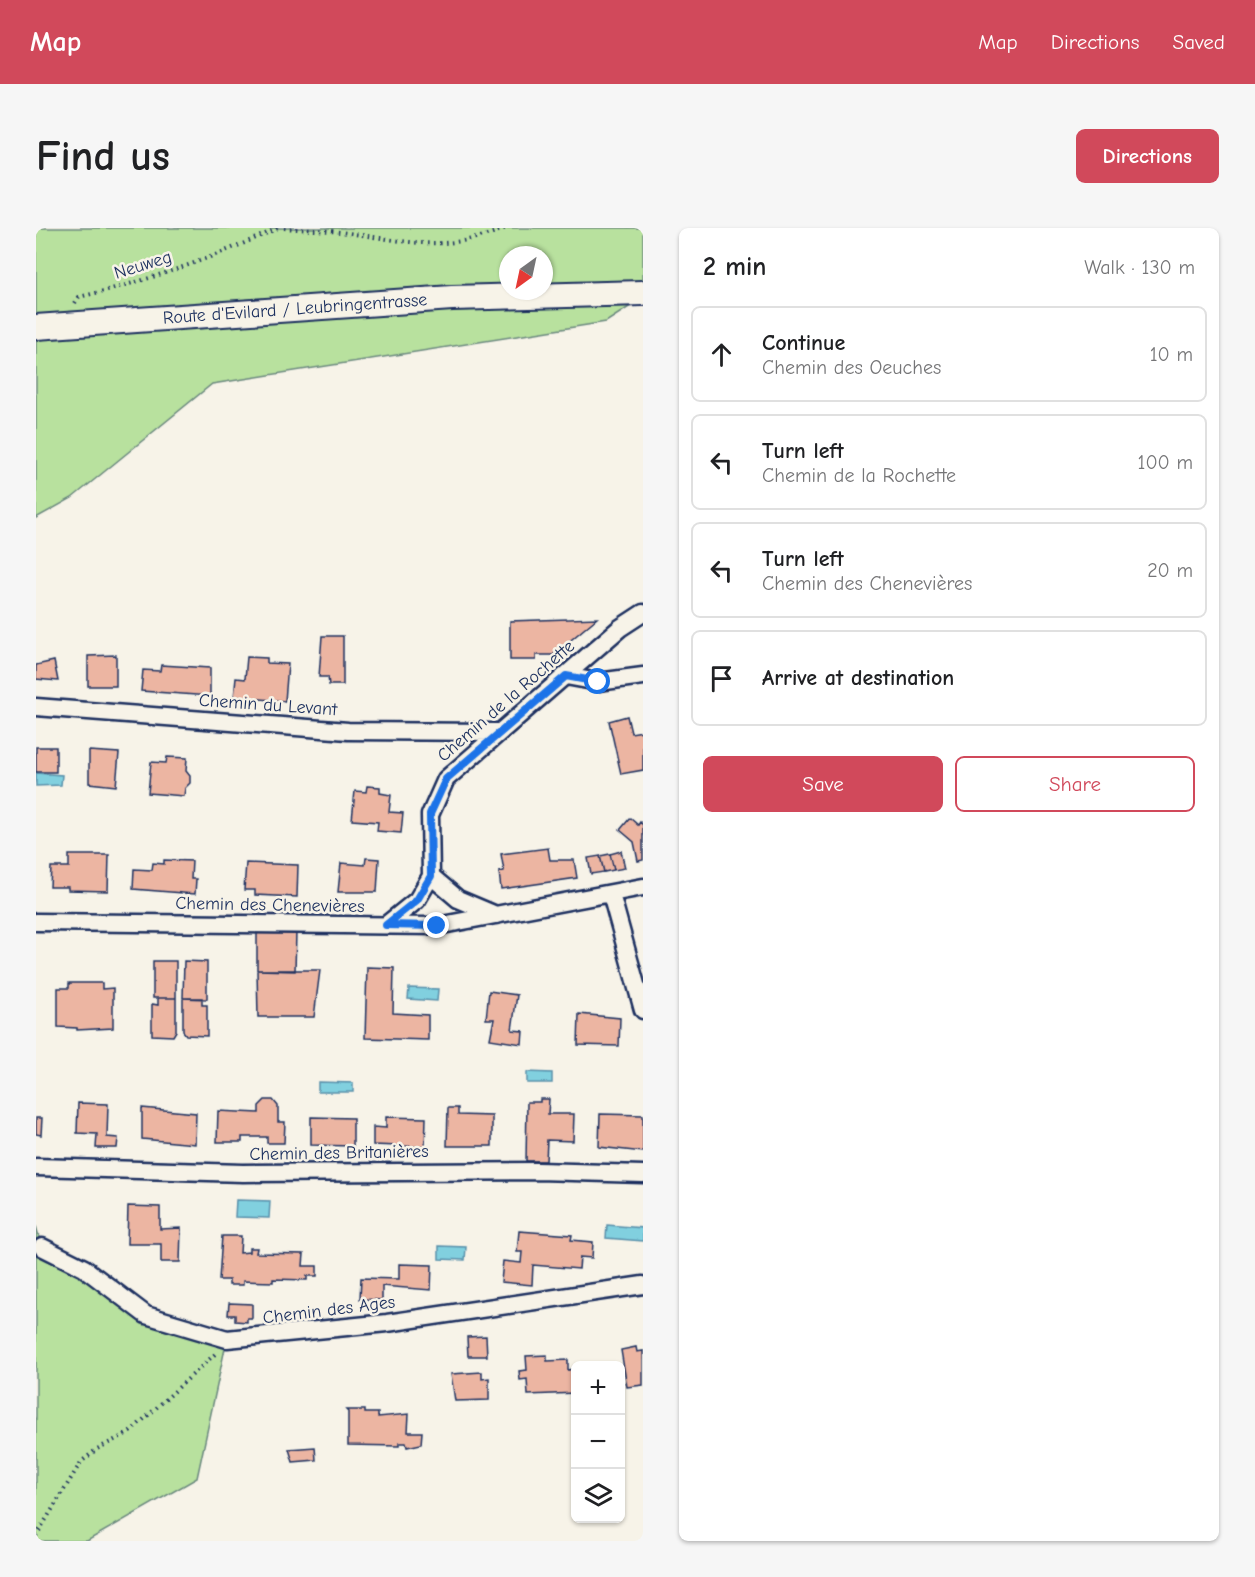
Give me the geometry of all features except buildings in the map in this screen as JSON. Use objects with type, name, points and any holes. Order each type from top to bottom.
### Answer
[{"type":"street","name":"Route d'Evilard / Leubringentrasse","points":[[36,327],[555,294],[643,293]]},
{"type":"street","name":"Chemin de la Rochette","points":[[431,876],[430,814],[446,779],[497,732],[620,628],[643,613]]},
{"type":"street","points":[[566,676],[598,682],[643,676]]},
{"type":"street","name":"Chemin du Levant","points":[[36,707],[348,731],[497,732]]},
{"type":"street","points":[[386,925],[417,900],[431,876],[459,899],[496,915]]},
{"type":"street","name":"Chemin des Chenevières","points":[[36,922],[437,926],[643,887]]},
{"type":"street","points":[[611,894],[643,1010]]},
{"type":"street","name":"Chemin des Britanières","points":[[36,1167],[243,1173],[538,1171],[643,1174]]},
{"type":"street","name":"Chemin des Ages","points":[[42,1247],[84,1268],[146,1315],[227,1340],[387,1323],[643,1285]]},
{"type":"path","name":"Neuweg","points":[[60,325],[79,297],[142,282],[238,247],[278,228]]},
{"type":"path","points":[[284,228],[346,233],[416,245],[461,242],[506,228]]},
{"type":"path","points":[[36,1536],[81,1462],[97,1449],[130,1432],[209,1362]]},
{"type":"green space","points":[[36,228],[643,228],[643,298],[606,322],[212,384],[72,498],[36,518]]},
{"type":"green space","points":[[36,1226],[42,1247],[146,1315],[227,1339],[197,1478],[87,1541],[36,1541]]},
{"type":"water","points":[[36,773],[62,775],[61,785],[36,786]]},
{"type":"water","points":[[409,988],[438,989],[437,1001],[408,999]]},
{"type":"water","points":[[527,1072],[552,1073],[552,1083],[527,1083]]},
{"type":"water","points":[[318,1082],[353,1083],[353,1092],[318,1092]]},
{"type":"water","points":[[236,1200],[270,1201],[269,1218],[235,1217]]},
{"type":"water","points":[[607,1225],[643,1228],[643,1241],[606,1238]]},
{"type":"water","points":[[439,1246],[466,1247],[465,1260],[439,1259]]},
{"type":"route","points":[[437,926],[386,925],[417,900],[431,876],[430,814],[446,779],[497,732],[566,676],[598,682]]}]
